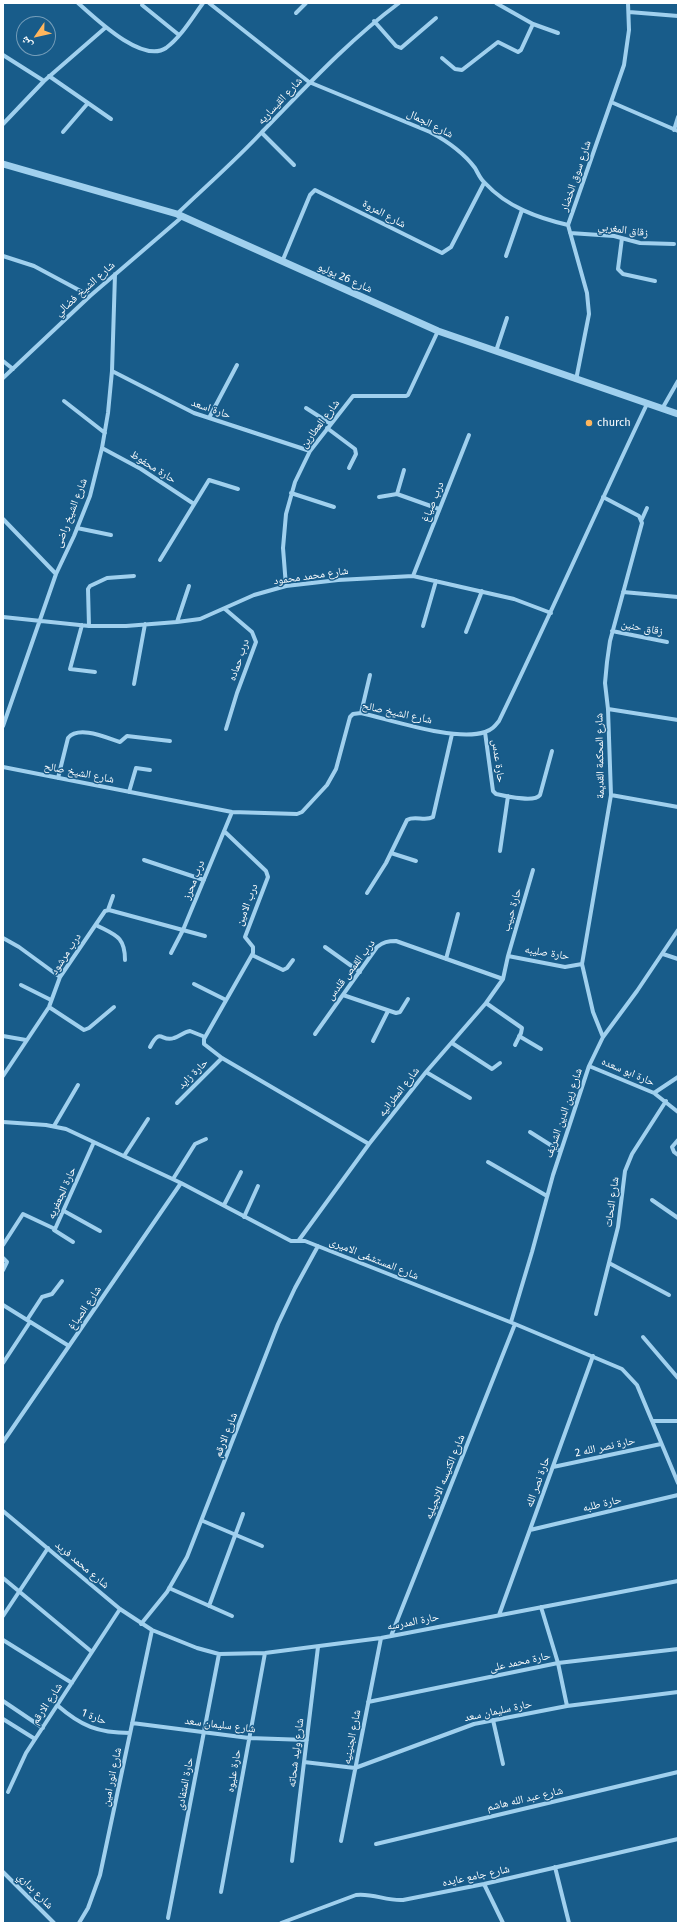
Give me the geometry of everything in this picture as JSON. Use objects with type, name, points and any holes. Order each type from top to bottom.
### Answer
[{"type":"street","points":[[78,3],[105,28],[150,52],[158,52],[166,48],[179,35],[203,3]]},
{"type":"street","name":"شارع الجمال","points":[[209,3],[309,82],[390,114],[447,141],[462,153],[475,168],[484,183],[503,198],[522,210],[544,219],[568,225]]},
{"type":"street","points":[[296,13],[306,3]]},
{"type":"street","name":"شارع القيساريه","points":[[179,216],[262,133],[309,82],[374,21],[399,3]]},
{"type":"street","points":[[496,3],[534,24],[558,34]]},
{"type":"street","name":"شارع سوق الخضار","points":[[576,380],[589,314],[586,293],[568,225],[611,102],[628,48],[628,3]]},
{"type":"street","points":[[142,5],[179,35]]},
{"type":"street","points":[[629,12],[678,16]]},
{"type":"street","points":[[374,21],[396,46],[400,48],[436,18]]},
{"type":"street","points":[[442,58],[454,69],[462,70],[498,42],[518,52],[521,50],[534,24]]},
{"type":"street","points":[[3,124],[44,81],[105,28]]},
{"type":"street","points":[[3,55],[44,81]]},
{"type":"street","points":[[50,76],[111,119]]},
{"type":"street","points":[[611,102],[676,130],[678,117]]},
{"type":"street","points":[[63,132],[88,103]]},
{"type":"street","points":[[262,133],[294,165]]},
{"type":"street","name":"شارع 26 يوليو","points":[[3,164],[179,216],[438,331],[576,380],[678,414]]},
{"type":"street","name":"شارع المروة","points":[[282,262],[310,195],[315,190],[442,253],[450,247],[484,183]]},
{"type":"street","points":[[506,256],[522,210]]},
{"type":"street","name":"شارع الشيخ فضالي","points":[[3,378],[90,296],[179,216]]},
{"type":"street","name":"زقاق المغربي","points":[[570,233],[622,238],[640,244],[674,244]]},
{"type":"street","points":[[622,238],[618,269],[623,274],[655,281]]},
{"type":"street","points":[[3,256],[34,266],[90,296]]},
{"type":"street","name":"شارع الشيخ راضى","points":[[3,726],[56,574],[78,528],[90,496],[102,448],[112,371],[115,274]]},
{"type":"street","points":[[496,352],[507,318]]},
{"type":"street","name":"شارع العطارين","points":[[286,586],[283,548],[286,514],[291,493],[310,451],[353,396],[406,396],[438,331]]},
{"type":"street","points":[[3,361],[12,369]]},
{"type":"street","points":[[210,418],[237,366]]},
{"type":"street","name":"حارة اسعد","points":[[112,371],[176,405],[210,418],[310,451]]},
{"type":"street","points":[[662,409],[678,381]]},
{"type":"street","points":[[64,401],[105,432]]},
{"type":"street","points":[[486,732],[494,728],[499,721],[551,613],[603,496],[647,404]]},
{"type":"street","points":[[306,408],[331,424]]},
{"type":"street","points":[[327,428],[355,449],[356,454],[349,468]]},
{"type":"street","name":"درب صياغ","points":[[413,576],[469,434]]},
{"type":"street","name":"حارة محفوظ","points":[[102,448],[141,469],[194,504]]},
{"type":"street","points":[[397,494],[404,470]]},
{"type":"street","points":[[160,560],[211,479],[238,488]]},
{"type":"street","points":[[291,493],[334,507]]},
{"type":"street","points":[[379,496],[397,494],[439,509]]},
{"type":"street","points":[[603,496],[642,519]]},
{"type":"street","name":"شارع المحكمة القديمة","points":[[603,1037],[593,1012],[582,964],[611,795],[608,709],[605,683],[612,632],[642,519],[647,508]]},
{"type":"street","points":[[3,519],[56,574]]},
{"type":"street","points":[[78,528],[111,535]]},
{"type":"street","points":[[89,626],[88,589],[90,586],[107,578],[134,576]]},
{"type":"street","name":"شارع محمد محمود","points":[[3,617],[89,626],[177,622],[200,618],[225,609],[254,595],[286,586],[338,580],[413,576],[514,599],[551,613]]},
{"type":"street","points":[[423,626],[436,581]]},
{"type":"street","points":[[177,622],[189,586]]},
{"type":"street","points":[[466,632],[482,592]]},
{"type":"street","points":[[623,592],[678,596]]},
{"type":"street","name":"درب حماده","points":[[225,609],[252,632],[256,642],[237,692],[226,729]]},
{"type":"street","points":[[134,684],[145,624]]},
{"type":"street","points":[[82,625],[70,669],[95,672]]},
{"type":"street","name":"زقاق حنين","points":[[612,632],[667,642]]},
{"type":"street","points":[[361,713],[370,676]]},
{"type":"street","points":[[608,709],[678,720]]},
{"type":"street","name":"شارع الشيخ صالح","points":[[3,767],[232,812],[292,815],[302,812],[327,785],[336,769],[350,717],[361,713],[452,734],[486,732]]},
{"type":"street","points":[[58,778],[68,738],[73,734],[84,732],[120,742],[127,736],[170,741]]},
{"type":"street","name":"حارة عدس","points":[[486,732],[493,791],[496,794],[535,799],[538,798],[552,751]]},
{"type":"street","points":[[367,893],[391,854],[407,820],[412,817],[428,820],[433,818],[452,734]]},
{"type":"street","points":[[129,792],[136,768],[150,770]]},
{"type":"street","points":[[611,795],[678,807]]},
{"type":"street","points":[[500,851],[508,796]]},
{"type":"street","name":"درب محرز","points":[[171,953],[183,930],[232,812]]},
{"type":"street","name":"درب الامين","points":[[224,831],[267,874],[245,937],[253,947],[252,955]]},
{"type":"street","points":[[391,854],[416,861]]},
{"type":"street","points":[[144,860],[204,880]]},
{"type":"street","name":"حارة حبيب","points":[[508,956],[533,870]]},
{"type":"street","name":"درب مرشود","points":[[3,1076],[49,1007],[60,977],[108,910],[114,896]]},
{"type":"street","points":[[108,910],[205,936]]},
{"type":"street","points":[[446,959],[458,914]]},
{"type":"street","points":[[96,925],[122,940],[125,948],[125,960]]},
{"type":"street","name":"شارع زين الدين الشريف","points":[[513,1323],[560,1151],[589,1066],[603,1037],[663,954],[678,930]]},
{"type":"street","points":[[3,938],[19,946],[60,977]]},
{"type":"street","name":"درب القمص قلدس","points":[[315,1034],[377,947],[382,943],[389,941],[503,979]]},
{"type":"street","points":[[326,948],[360,972]]},
{"type":"street","points":[[663,954],[678,959]]},
{"type":"street","points":[[293,960],[287,968],[283,970],[252,955],[205,1037],[204,1044],[222,1058],[369,1144]]},
{"type":"street","name":"حارة صليبه","points":[[508,956],[565,967],[582,964]]},
{"type":"street","name":"شارع المطرانيه","points":[[300,1240],[369,1144],[426,1072],[486,1003],[503,979],[508,956]]},
{"type":"street","points":[[21,984],[51,1000]]},
{"type":"street","points":[[194,984],[226,1000]]},
{"type":"street","points":[[343,995],[388,1011],[400,1012],[408,999]]},
{"type":"street","points":[[486,1003],[520,1026],[522,1030],[515,1046]]},
{"type":"street","points":[[49,1007],[84,1030],[89,1028],[114,1007]]},
{"type":"street","points":[[373,1041],[388,1011]]},
{"type":"street","points":[[150,1046],[158,1036],[171,1039],[190,1031],[205,1037]]},
{"type":"street","points":[[3,1036],[26,1040]]},
{"type":"street","points":[[519,1036],[541,1049]]},
{"type":"street","points":[[452,1043],[492,1069],[500,1063]]},
{"type":"street","name":"حارة زايد","points":[[177,1103],[222,1058]]},
{"type":"street","name":"حارة ابو سعده","points":[[589,1066],[654,1093],[678,1112]]},
{"type":"street","points":[[426,1072],[470,1098]]},
{"type":"street","points":[[654,1093],[678,1077]]},
{"type":"street","points":[[54,1126],[78,1085]]},
{"type":"street","name":"شارع النحات","points":[[596,1314],[618,1227],[624,1180],[628,1162],[666,1101]]},
{"type":"street","points":[[124,1156],[148,1119]]},
{"type":"street","name":"شارع المستشفى الاميرى","points":[[3,1122],[54,1126],[66,1129],[173,1179],[291,1241],[300,1240],[318,1246],[513,1323],[622,1369],[637,1385],[678,1483]]},
{"type":"street","points":[[530,1132],[560,1151]]},
{"type":"street","points":[[173,1179],[195,1144],[206,1139]]},
{"type":"street","points":[[678,1140],[672,1147],[674,1152],[678,1155]]},
{"type":"street","name":"حارة الجعفريه","points":[[3,1245],[23,1214],[54,1230],[64,1211],[94,1142]]},
{"type":"street","points":[[488,1162],[547,1196]]},
{"type":"street","points":[[224,1206],[241,1172]]},
{"type":"street","name":"شارع الصباغ","points":[[3,1442],[181,1183]]},
{"type":"street","points":[[244,1216],[258,1186]]},
{"type":"street","points":[[652,1200],[678,1218]]},
{"type":"street","points":[[64,1211],[100,1231]]},
{"type":"street","points":[[54,1230],[73,1242]]},
{"type":"street","name":"شارع الارقم","points":[[141,1624],[169,1588],[188,1557],[281,1318],[294,1288],[318,1246]]},
{"type":"street","points":[[3,1258],[7,1262],[3,1270]]},
{"type":"street","points":[[609,1264],[669,1295]]},
{"type":"street","points":[[3,1363],[42,1298],[52,1294],[62,1281]]},
{"type":"street","points":[[3,1305],[69,1346]]},
{"type":"street","name":"شارع الكنيسه الانجيليه","points":[[391,1636],[513,1323]]},
{"type":"street","points":[[643,1337],[678,1378]]},
{"type":"street","name":"حارة نصر الله","points":[[499,1615],[593,1356]]},
{"type":"street","points":[[652,1421],[678,1421]]},
{"type":"street","name":"حارة نصر الله 2","points":[[553,1467],[661,1444]]},
{"type":"street","name":"حارة طلبه","points":[[530,1530],[678,1495]]},
{"type":"street","name":"شارع محمد فريد","points":[[3,1511],[120,1609],[152,1630]]},
{"type":"street","points":[[209,1606],[243,1514]]},
{"type":"street","points":[[203,1521],[262,1546]]},
{"type":"street","points":[[3,1616],[48,1548]]},
{"type":"street","points":[[3,1578],[92,1652]]},
{"type":"street","name":"حارة المدرسه","points":[[152,1630],[197,1648],[219,1654],[265,1654],[381,1638],[678,1581]]},
{"type":"street","points":[[169,1588],[232,1616]]},
{"type":"street","points":[[541,1607],[558,1663],[567,1706]]},
{"type":"street","name":"شارع الارقم","points":[[8,1792],[26,1753],[120,1609]]},
{"type":"street","name":"شارع انور امين","points":[[79,1923],[96,1892],[152,1630]]},
{"type":"street","name":"شارع الجنينيه","points":[[341,1841],[381,1638]]},
{"type":"street","points":[[3,1640],[72,1683]]},
{"type":"street","name":"شارع وليد شحاته","points":[[292,1861],[318,1647]]},
{"type":"street","name":"حارة محمد على","points":[[368,1702],[558,1663],[678,1649]]},
{"type":"street","name":"حارة المتفادى","points":[[168,1918],[219,1654]]},
{"type":"street","name":"حارة عليوه","points":[[221,1892],[265,1654]]},
{"type":"street","name":"حارة سليمان سعد","points":[[304,1762],[355,1768],[460,1729],[493,1720],[567,1706],[678,1692]]},
{"type":"street","points":[[3,1701],[43,1728]]},
{"type":"street","name":"حارة 1","points":[[57,1705],[72,1718],[90,1728],[110,1733],[130,1733]]},
{"type":"street","points":[[3,1719],[35,1739]]},
{"type":"street","points":[[493,1720],[503,1764]]},
{"type":"street","name":"شارع سليمان سعد","points":[[132,1723],[249,1738],[307,1740]]},
{"type":"street","name":"شارع عبد الله هاشم","points":[[376,1844],[678,1772]]},
{"type":"street","name":"شارع جامع عايده","points":[[281,1923],[356,1895],[366,1894],[394,1901],[403,1900],[484,1884],[678,1839]]},
{"type":"street","points":[[555,1867],[569,1923]]},
{"type":"street","name":"شارع بداري","points":[[4,1876],[54,1923]]},
{"type":"street","points":[[484,1884],[503,1923]]},
{"type":"place","name":"church","points":[[589,423]]}]
